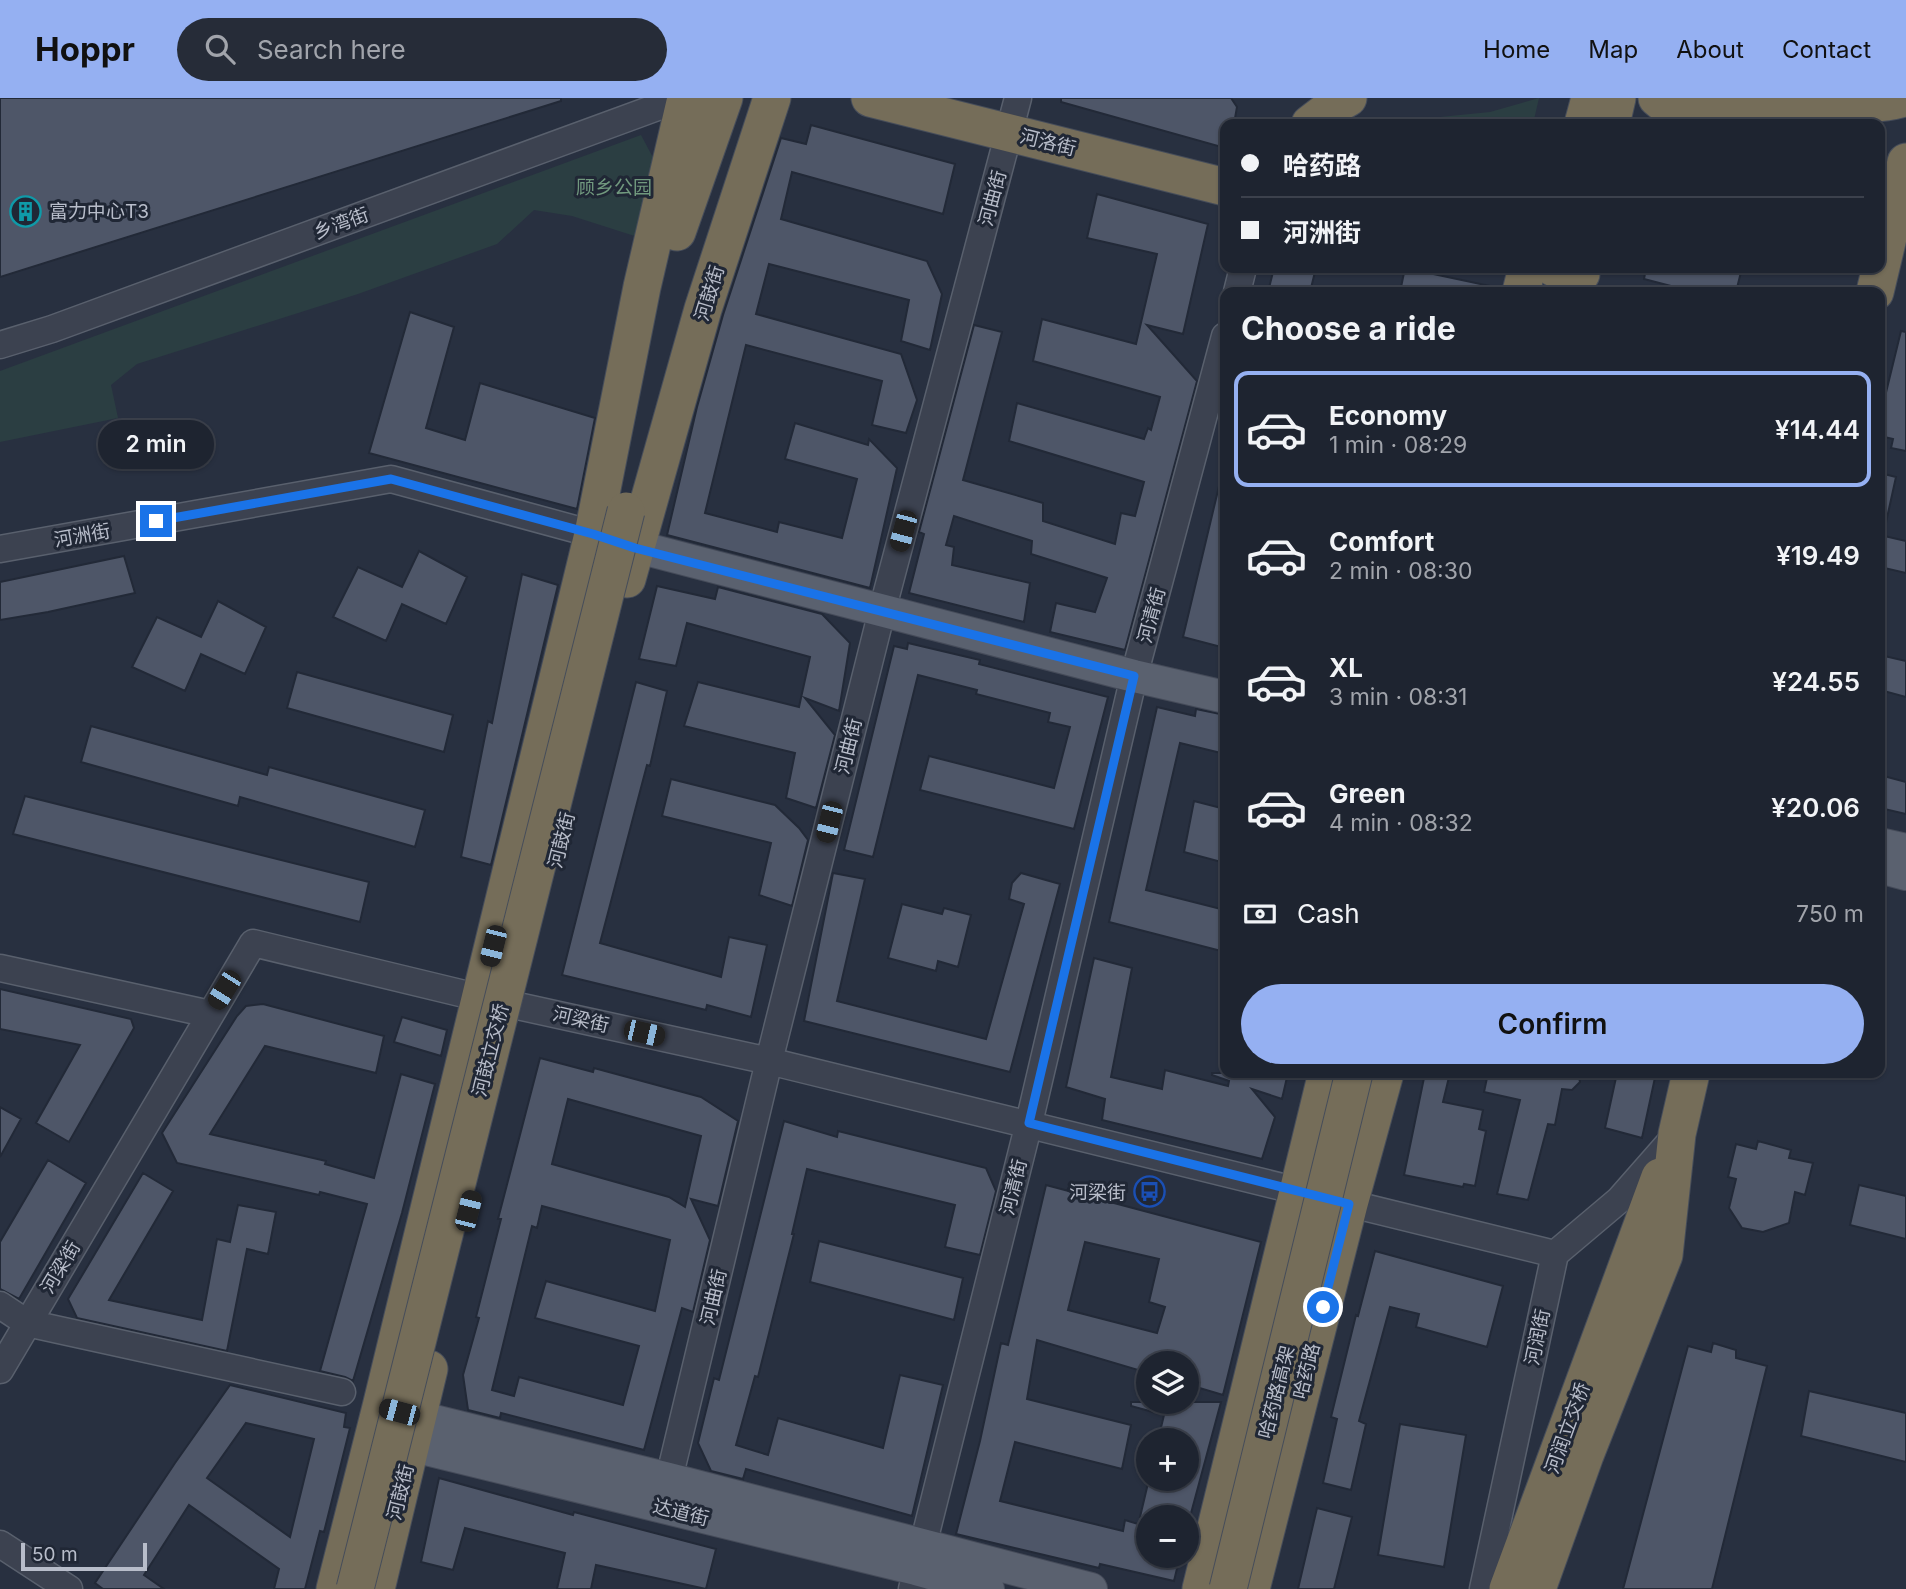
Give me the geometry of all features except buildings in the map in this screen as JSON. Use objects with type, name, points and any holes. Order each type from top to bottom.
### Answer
[{"type":"highway","name":"河鼓街","points":[[335,1589],[593,534],[642,287],[684,98]]},
{"type":"highway","points":[[626,511],[666,268],[684,208],[724,98]]},
{"type":"highway","points":[[626,511],[689,303],[758,98]]},
{"type":"highway","name":"河鼓街","points":[[376,1589],[519,1005],[635,548],[703,309],[772,98]]},
{"type":"highway","name":"河洛街","points":[[870,98],[1014,115],[1220,185]]},
{"type":"highway","points":[[1316,119],[1348,98]]},
{"type":"highway","points":[[1561,119],[1567,98]]},
{"type":"highway","points":[[1584,119],[1590,98]]},
{"type":"highway","points":[[1612,119],[1616,98]]},
{"type":"highway","points":[[1657,98],[1674,111],[1688,114],[1741,98]]},
{"type":"highway","points":[[1734,119],[1747,114],[1803,104],[1901,101]]},
{"type":"highway","points":[[1885,250],[1906,162]]},
{"type":"highway","points":[[1550,287],[1571,273]]},
{"type":"highway","name":"河鼓立交桥","points":[[355,1589],[626,511]]},
{"type":"highway","points":[[1201,1589],[1326,1078]]},
{"type":"highway","name":"哈药路高架","points":[[1228,1589],[1352,1078]]},
{"type":"highway","name":"哈药路","points":[[1251,1589],[1384,1078]]},
{"type":"highway","points":[[1537,1589],[1590,1443],[1664,1255],[1677,1134],[1690,1078]]},
{"type":"highway","name":"河润立交桥","points":[[1508,1589],[1677,1134]]},
{"type":"main road","name":"河洲街","points":[[593,534],[635,548],[1220,696]]},
{"type":"main road","points":[[1885,845],[1906,850]]},
{"type":"main road","points":[[1885,868],[1906,874]]},
{"type":"main road","points":[[377,1421],[414,1432],[669,1479],[917,1568],[1091,1589]]},
{"type":"main road","name":"达道街","points":[[414,1432],[988,1589]]},
{"type":"street","name":"乡湾街","points":[[0,345],[65,324],[684,98]]},
{"type":"street","name":"河曲街","points":[[669,1479],[769,1061],[882,611],[1014,115]]},
{"type":"street","name":"河清街","points":[[917,1568],[1029,1123],[1134,676],[1220,355]]},
{"type":"street","name":"河洲街","points":[[0,550],[391,479],[593,534]]},
{"type":"street","name":"河梁街","points":[[0,1370],[253,943],[1029,1123],[1555,1254]]},
{"type":"street","points":[[0,968],[210,1014]]},
{"type":"street","points":[[1555,1254],[1619,1200],[1677,1134]]},
{"type":"street","name":"河润街","points":[[1483,1589],[1555,1254]]},
{"type":"street","points":[[0,1305],[27,1323],[342,1392]]},
{"type":"street","points":[[0,1544],[69,1589]]},
{"type":"green space","points":[[1539,98],[1534,119],[1430,118],[1490,112]]},
{"type":"green space","name":"顾乡公园","points":[[641,135],[658,167],[644,239],[572,216],[534,210],[497,244],[358,294],[137,364],[111,385],[118,418],[0,442],[0,371]]},
{"type":"place","name":"富力中心T3","points":[[26,211]]},
{"type":"place","name":"河梁街","points":[[1149,1192]]},
{"type":"route","points":[[156,521],[391,479],[635,548],[1134,676],[1029,1123],[1349,1204],[1323,1307]]}]
